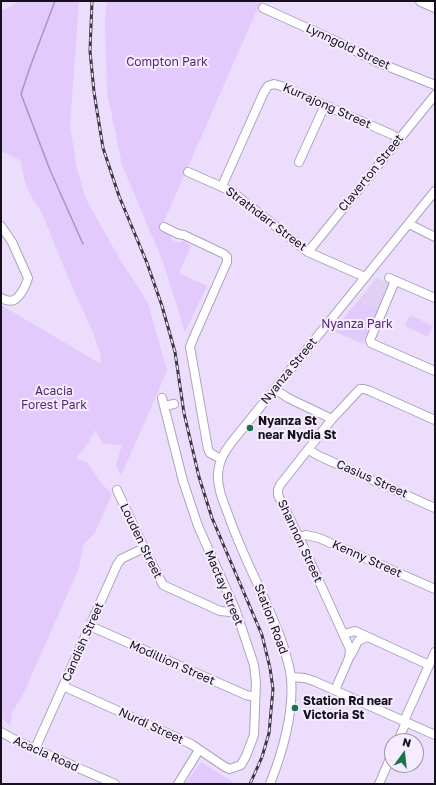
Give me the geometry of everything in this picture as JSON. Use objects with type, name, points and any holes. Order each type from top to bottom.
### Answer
[{"type":"main road","points":[[421,1],[435,7]]},
{"type":"street","name":"Lynngold Street","points":[[262,8],[326,36],[377,62],[435,85]]},
{"type":"street","name":"Kurrajong Street","points":[[222,186],[264,92],[268,86],[274,84],[393,135],[398,139]]},
{"type":"street","name":"Claverton Street","points":[[308,252],[435,95]]},
{"type":"street","points":[[299,162],[325,105]]},
{"type":"street","name":"Strathdarr Street","points":[[188,172],[222,186],[308,252],[365,277]]},
{"type":"street","name":"Nyanza Street","points":[[221,459],[231,443],[435,191]]},
{"type":"street","points":[[409,224],[435,237]]},
{"type":"street","points":[[1,226],[12,242],[28,278],[22,291],[15,300],[9,301],[1,298]]},
{"type":"street","points":[[164,227],[224,254],[227,257],[227,262],[190,347],[208,449],[210,453],[221,459]]},
{"type":"street","points":[[435,298],[392,280],[370,340],[371,343],[435,371]]},
{"type":"street","points":[[275,389],[288,398],[332,419]]},
{"type":"street","name":"Shannon Street","points":[[349,658],[350,649],[345,637],[278,495],[278,490],[280,485],[332,419],[360,389],[370,391],[435,420]]},
{"type":"street","name":"Mactay Street","points":[[174,404],[163,402],[183,480],[198,526],[236,611],[254,665],[256,682],[252,739],[246,756],[241,765],[236,768]]},
{"type":"street","name":"Casius Street","points":[[309,450],[319,456],[435,508]]},
{"type":"street","name":"Station Road","points":[[221,459],[218,474],[222,499],[239,543],[273,618],[291,677],[290,705],[285,737],[270,784]]},
{"type":"street","name":"Louden Street","points":[[117,490],[163,585],[220,611],[236,611]]},
{"type":"street","name":"Kenny Street","points":[[299,537],[306,534],[319,538],[435,589]]},
{"type":"street","name":"Candish Street","points":[[35,749],[117,565],[121,559],[144,548]]},
{"type":"street","points":[[338,621],[343,626],[355,632],[429,665]]},
{"type":"street","name":"Modillion Street","points":[[90,626],[246,695],[255,697]]},
{"type":"street","points":[[345,637],[351,631],[355,632]]},
{"type":"street","points":[[345,637],[356,635],[366,637]]},
{"type":"street","points":[[335,690],[357,642],[366,637]]},
{"type":"street","points":[[401,733],[435,652]]},
{"type":"street","points":[[291,677],[305,678],[335,690],[435,735]]},
{"type":"street","name":"Nurdi Street","points":[[63,686],[191,744],[225,767],[230,769],[236,768]]},
{"type":"street","name":"Acacia Road","points":[[1,732],[35,749],[114,784]]},
{"type":"street","points":[[178,784],[199,750]]},
{"type":"street","points":[[379,784],[384,772]]},
{"type":"shaded area","points":[[376,278],[390,284],[378,310],[358,301]]},
{"type":"green space","name":"Acacia Forest Park","points":[[17,1],[79,1],[70,125],[77,169],[86,199],[119,258],[148,303],[167,371],[121,476],[116,465],[122,445],[103,444],[95,430],[87,445],[76,458],[88,463],[101,483],[112,494],[95,533],[83,545],[79,568],[22,697],[12,712],[10,726],[1,717],[1,305],[101,364],[100,353],[93,332],[72,287],[42,213],[25,183],[21,161],[1,151],[1,11],[17,3]]},
{"type":"green space","name":"Compton Park","points":[[107,1],[261,1],[161,228],[171,233],[171,238],[175,241],[184,241],[191,246],[179,273],[207,286],[185,332],[163,262],[122,165],[107,92],[105,21]]},
{"type":"green space","name":"Nyanza Park","points":[[358,301],[378,310],[363,344],[333,331]]},
{"type":"green space","points":[[410,315],[433,326],[428,337],[405,326]]},
{"type":"green space","points":[[201,762],[236,784],[185,784]]},
{"type":"waterway","points":[[55,1],[21,94],[50,170],[83,244]]},
{"type":"railway","points":[[92,1],[90,51],[94,92],[103,148],[119,196],[147,263],[162,306],[175,352],[184,413],[199,477],[212,518],[262,635],[270,668],[273,689],[269,733],[262,757],[250,784]]},
{"type":"place","name":"Nyanza St near Nydia St","points":[[250,428]]},
{"type":"place","name":"Station Rd near Victoria St","points":[[295,708]]}]
